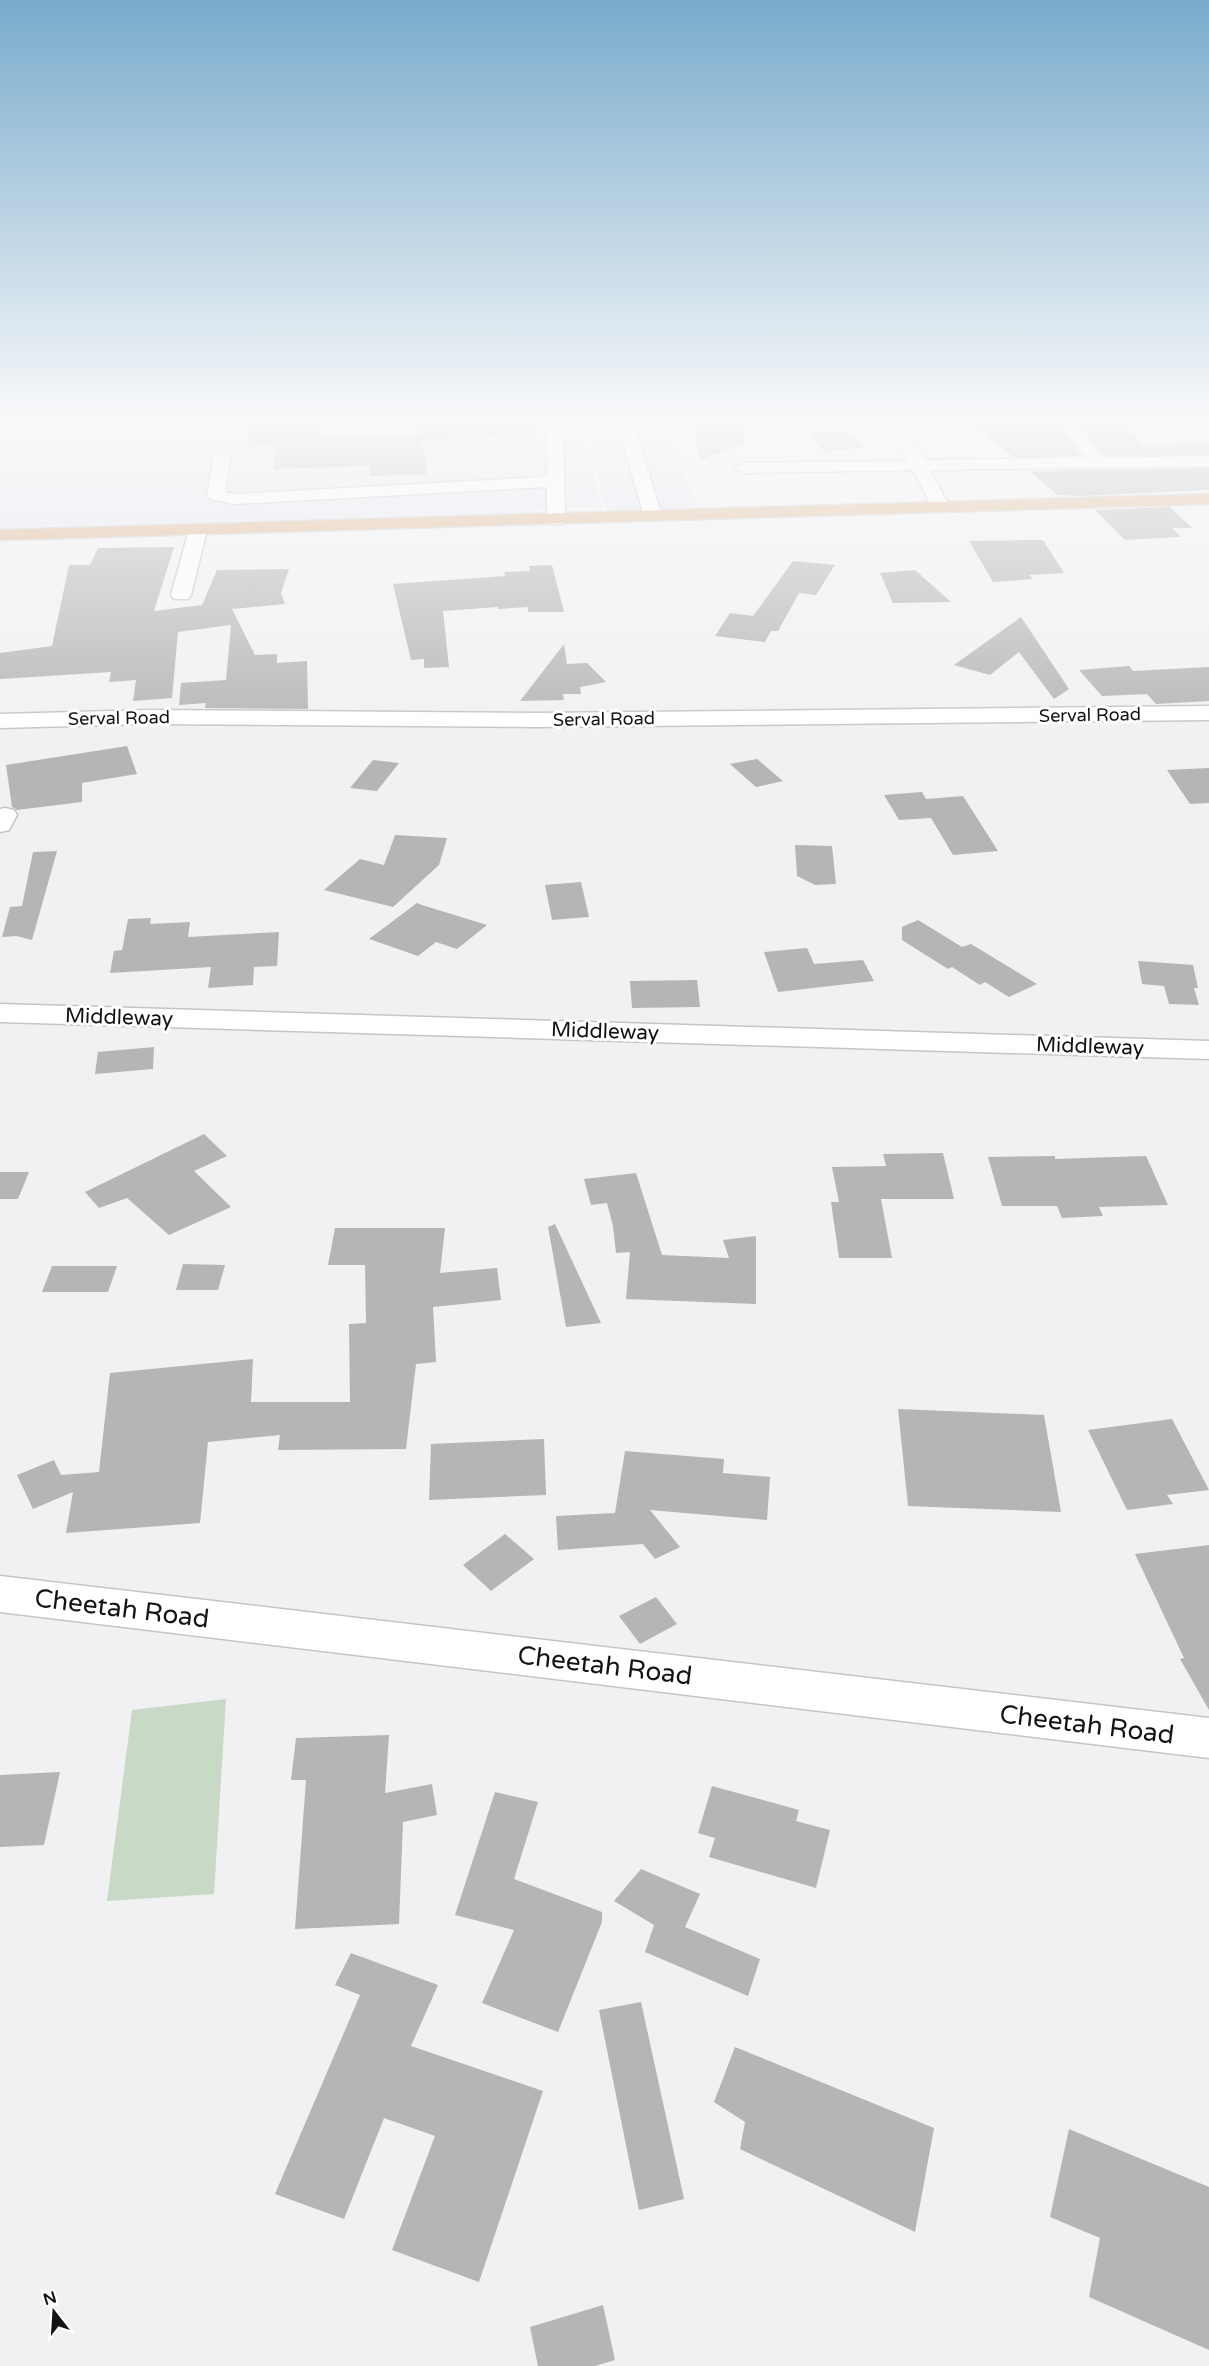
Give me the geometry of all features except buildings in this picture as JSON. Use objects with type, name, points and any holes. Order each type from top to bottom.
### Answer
[{"type":"main road","points":[[0,535],[326,526]]},
{"type":"street","points":[[181,595],[198,530]]},
{"type":"street","name":"Serval Road","points":[[0,721],[149,717],[537,720],[1209,713]]},
{"type":"street","name":"Middleway","points":[[0,1013],[1209,1050]]},
{"type":"street","name":"Cheetah Road","points":[[0,1593],[1209,1738]]},
{"type":"shaded area","points":[[0,526],[53,526],[0,528]]},
{"type":"green space","points":[[226,1699],[214,1894],[107,1901],[132,1710]]}]
